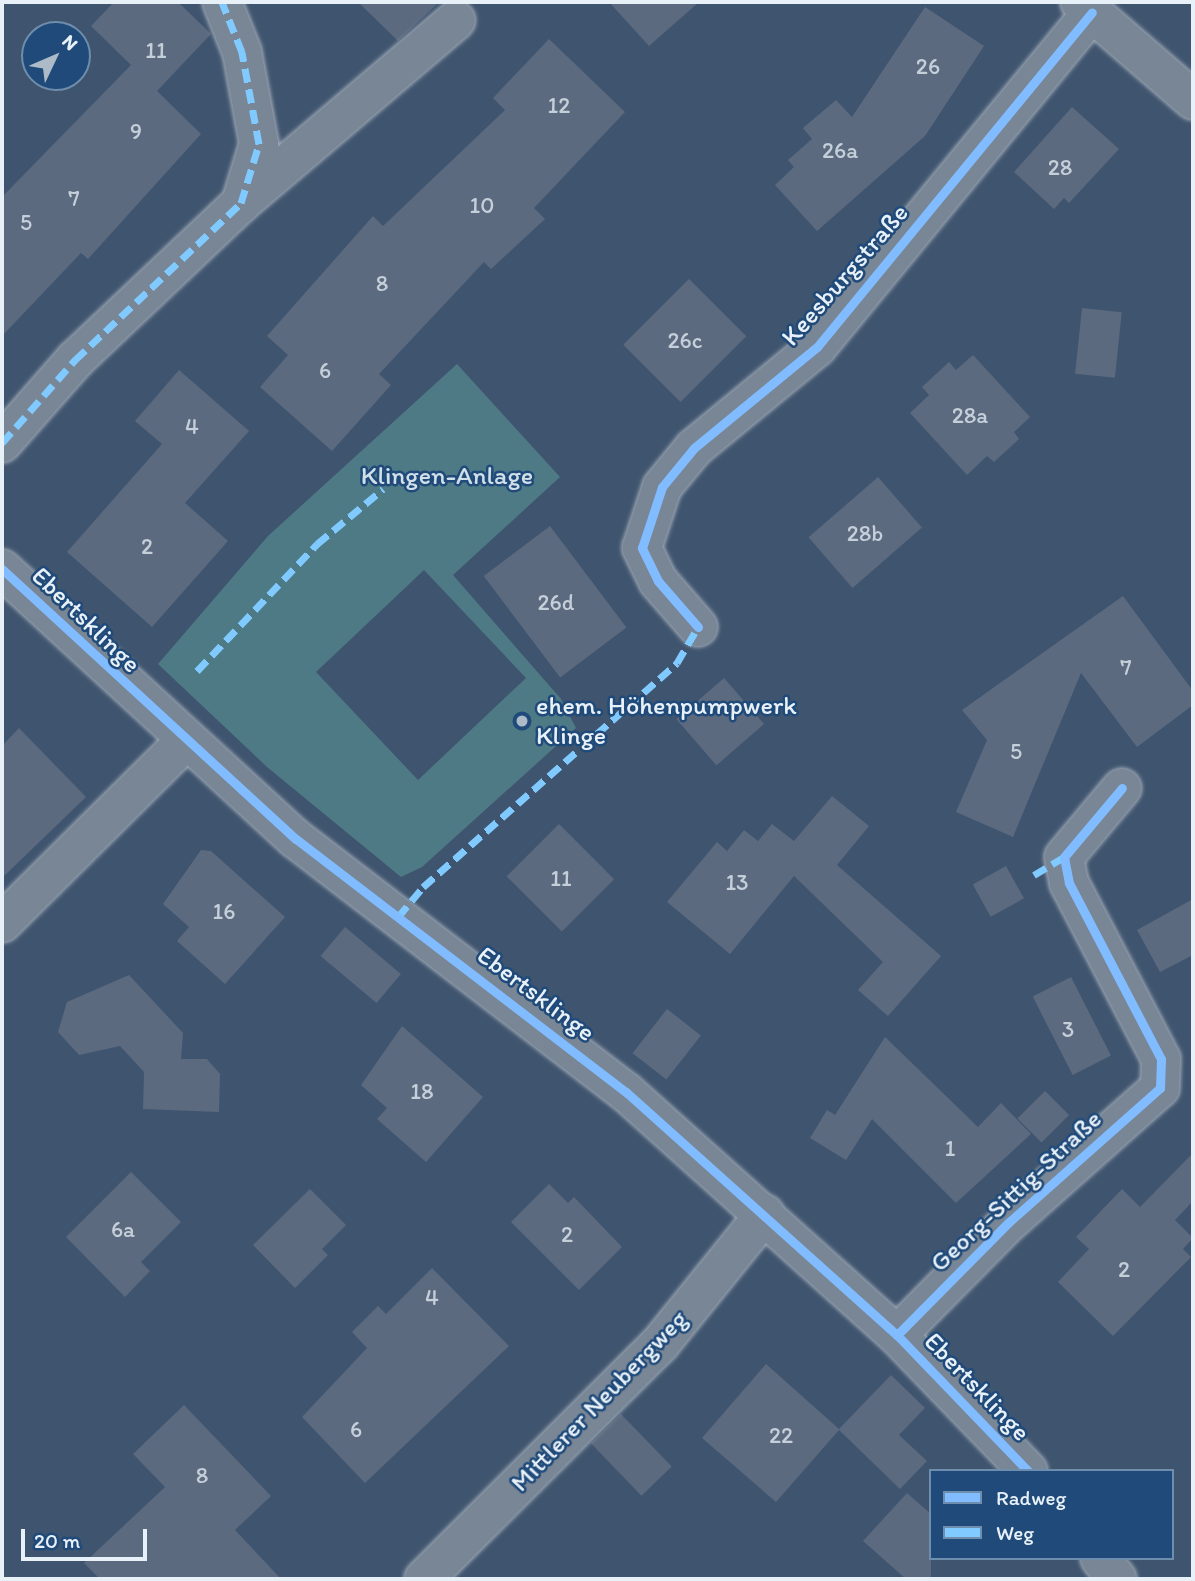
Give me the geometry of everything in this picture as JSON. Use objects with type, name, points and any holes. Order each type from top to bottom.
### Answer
[{"type":"street","points":[[222,2],[242,52],[259,144],[242,203]]},
{"type":"street","name":"Keesburgstraße","points":[[698,627],[659,581],[642,548],[662,487],[694,448],[817,347],[1086,7],[1193,100]]},
{"type":"street","points":[[2,443],[75,360],[242,203],[456,20]]},
{"type":"street","name":"Ebertsklinge","points":[[2,569],[184,742],[359,888],[538,1020],[765,1214],[897,1335],[1026,1469]]},
{"type":"street","points":[[2,923],[184,742]]},
{"type":"street","name":"Georg-Sittig-Straße","points":[[897,1335],[1018,1212],[1160,1088],[1161,1059],[1069,883],[1049,866],[1122,788]]},
{"type":"street","name":"Mittlerer Neubergweg","points":[[424,1579],[660,1344],[765,1214]]},
{"type":"street","points":[[1102,1560],[1117,1579]]},
{"type":"green space","name":"Klingen-Anlage","points":[[457,364],[560,477],[453,575],[561,699],[576,728],[422,867],[401,877],[267,767],[158,664],[268,536]],"holes":[[[424,570],[526,678],[418,780],[316,672]]]},
{"type":"building","points":[[114,2],[178,2],[211,34],[157,91],[201,134],[88,259],[81,253],[2,336],[2,197],[131,65],[91,26]]},
{"type":"building","points":[[358,2],[439,2],[398,41]]},
{"type":"building","points":[[609,2],[699,2],[649,46]]},
{"type":"building","points":[[925,7],[984,46],[925,136],[817,231],[775,185],[794,167],[788,160],[812,139],[803,128],[836,100],[852,117]]},
{"type":"building","points":[[549,39],[625,112],[534,208],[545,219],[491,269],[484,262],[379,374],[391,385],[332,451],[260,387],[288,355],[267,336],[373,216],[383,226],[505,110],[493,98]]},
{"type":"building","points":[[1072,107],[1119,149],[1069,203],[1064,198],[1054,209],[1014,172]]},
{"type":"building","points":[[689,279],[746,336],[681,402],[623,345]]},
{"type":"building","points":[[1082,308],[1122,312],[1115,378],[1075,374]]},
{"type":"building","points":[[973,355],[1030,417],[1014,432],[1019,439],[994,462],[987,456],[967,475],[910,413],[929,395],[922,387],[949,362],[956,370]]},
{"type":"building","points":[[179,370],[249,431],[185,503],[228,541],[152,627],[67,552],[162,444],[135,421]]},
{"type":"building","points":[[878,477],[922,528],[853,588],[809,537]]},
{"type":"building","points":[[550,526],[626,627],[560,677],[484,576]]},
{"type":"building","points":[[1123,596],[1193,691],[1193,705],[1137,747],[1081,673],[1013,837],[956,812],[987,740],[962,710]]},
{"type":"building","points":[[724,678],[764,724],[716,765],[676,719]]},
{"type":"building","points":[[19,728],[86,797],[2,878],[2,746]]},
{"type":"building","points":[[832,796],[869,826],[837,865],[941,956],[888,1016],[858,990],[883,962],[794,876],[730,954],[667,902],[717,842],[727,851],[744,830],[758,841],[772,824],[794,841]]},
{"type":"building","points":[[559,824],[614,879],[562,931],[507,876]]},
{"type":"building","points":[[201,850],[211,851],[285,917],[225,984],[177,941],[189,927],[163,904]]},
{"type":"building","points":[[1006,866],[1024,898],[991,917],[973,884]]},
{"type":"building","points":[[1193,899],[1193,955],[1160,972],[1137,930]]},
{"type":"building","points":[[345,927],[401,974],[376,1003],[321,956]]},
{"type":"building","points":[[129,975],[183,1033],[181,1059],[207,1059],[220,1074],[219,1112],[143,1109],[144,1072],[120,1046],[79,1055],[58,1032],[67,1002]]},
{"type":"building","points":[[1071,977],[1111,1055],[1073,1075],[1033,997]]},
{"type":"building","points":[[667,1009],[701,1035],[666,1080],[633,1053]]},
{"type":"building","points":[[402,1026],[483,1097],[426,1162],[377,1119],[387,1108],[361,1085]]},
{"type":"building","points":[[885,1037],[978,1127],[1001,1103],[1031,1134],[956,1203],[872,1119],[846,1160],[810,1138],[827,1110],[835,1115]]},
{"type":"building","points":[[1045,1091],[1069,1115],[1041,1143],[1017,1119]]},
{"type":"building","points":[[1193,1153],[1193,1201],[1175,1220],[1193,1238],[1183,1249],[1191,1257],[1113,1336],[1058,1282],[1089,1249],[1076,1237],[1122,1189],[1140,1207]]},
{"type":"building","points":[[131,1172],[181,1222],[141,1262],[150,1271],[125,1297],[66,1237]]},
{"type":"building","points":[[549,1184],[568,1203],[574,1197],[622,1247],[579,1290],[511,1222]]},
{"type":"building","points":[[310,1189],[346,1225],[322,1249],[328,1255],[295,1288],[253,1245]]},
{"type":"building","points":[[432,1268],[509,1346],[365,1483],[302,1417],[367,1348],[352,1332],[378,1306],[386,1314]]},
{"type":"building","points":[[766,1364],[839,1429],[891,1375],[925,1408],[899,1435],[927,1461],[900,1489],[839,1430],[776,1502],[702,1438]]},
{"type":"building","points":[[184,1405],[271,1496],[235,1530],[281,1579],[100,1579],[84,1563],[165,1487],[133,1454]]},
{"type":"building","points":[[621,1414],[672,1467],[641,1496],[591,1443]]},
{"type":"building","points":[[907,1493],[929,1512],[931,1579],[906,1579],[863,1541]]},
{"type":"marked path","points":[[2,443],[75,360],[241,203],[259,144],[242,52],[222,2]]},
{"type":"marked path","points":[[197,671],[317,544],[383,489]]},
{"type":"marked path","points":[[398,917],[423,887],[677,663],[698,627]]},
{"type":"marked path","points":[[1034,875],[1064,857]]},
{"type":"cycle path","points":[[698,627],[658,581],[642,548],[662,487],[694,448],[817,347],[1092,12]]},
{"type":"cycle path","points":[[2,569],[296,839],[626,1092],[897,1335],[1026,1469]]},
{"type":"cycle path","points":[[897,1335],[1009,1222],[1160,1088],[1161,1059],[1069,883],[1064,857],[1122,788]]},
{"type":"place","name":"ehem. Höhenpumpwerk Klinge","points":[[522,721]]}]
